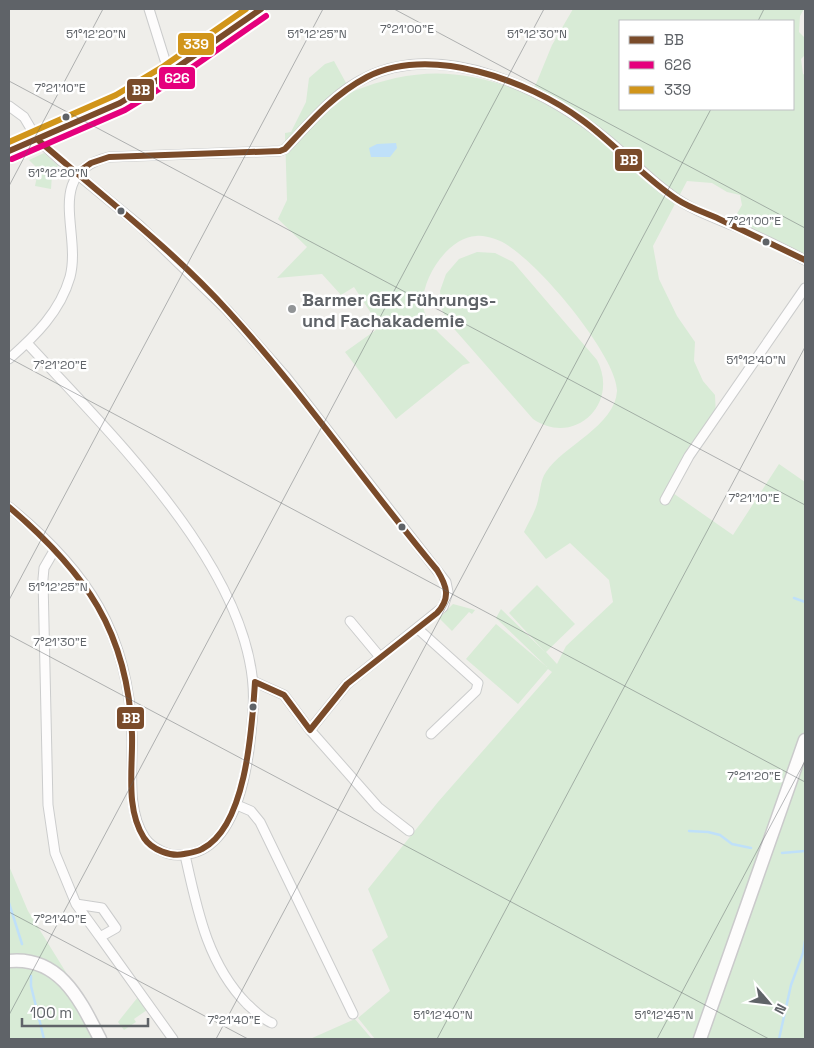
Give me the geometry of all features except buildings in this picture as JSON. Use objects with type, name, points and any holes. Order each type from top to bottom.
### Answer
[{"type":"main road","points":[[700,1039],[805,740]]},
{"type":"main road","points":[[9,960],[34,962],[51,969],[63,978],[74,992],[100,1039]]},
{"type":"street","points":[[149,9],[169,73]]},
{"type":"street","points":[[9,150],[120,103],[169,73],[261,9]]},
{"type":"street","points":[[9,359],[27,343],[56,309],[70,277],[73,250],[69,207],[70,192],[77,173],[91,163],[109,157],[280,151],[285,149],[328,103],[368,77],[404,67],[451,66],[498,77],[551,101],[605,137],[636,166],[678,200],[805,260]]},
{"type":"street","points":[[9,106],[24,118],[37,139],[140,225],[203,285],[270,358],[446,582],[448,592],[443,607],[347,684],[310,730]]},
{"type":"street","points":[[666,500],[689,456],[805,288]]},
{"type":"street","points":[[9,507],[55,549],[84,581],[98,602],[121,658],[131,725],[135,820],[146,840],[151,845],[168,854],[185,855],[204,848],[216,838],[237,805],[248,750],[255,682],[247,647],[224,590],[184,524],[147,475],[27,343]]},
{"type":"street","points":[[55,549],[44,568],[43,579],[48,805],[55,853],[76,904],[173,1039]]},
{"type":"street","points":[[350,621],[380,657]]},
{"type":"street","points":[[418,628],[478,684],[476,691],[431,734]]},
{"type":"street","points":[[255,682],[284,695],[310,730],[378,807],[409,831]]},
{"type":"street","points":[[237,805],[251,811],[260,822],[353,1014]]},
{"type":"street","points":[[185,855],[204,933],[223,974],[252,1008],[272,1023]]},
{"type":"street","points":[[76,904],[102,908],[116,928],[100,937]]},
{"type":"green space","points":[[573,9],[804,9],[800,16],[799,32],[805,38],[805,55],[801,59],[803,74],[805,75],[805,259],[731,224],[742,205],[740,195],[727,192],[712,183],[687,181],[653,246],[659,279],[677,316],[695,342],[694,361],[703,381],[715,395],[716,417],[670,491],[733,535],[779,464],[805,482],[805,737],[695,1039],[375,1039],[358,1018],[390,991],[372,950],[388,937],[368,889],[438,802],[552,672],[548,669],[518,704],[466,659],[496,624],[547,667],[496,618],[501,609],[545,652],[509,613],[537,585],[575,624],[546,652],[557,664],[566,646],[613,602],[609,580],[570,543],[546,559],[524,532],[536,508],[542,479],[546,472],[554,462],[587,435],[607,415],[614,403],[617,391],[613,375],[603,354],[569,305],[528,262],[510,247],[493,238],[476,236],[454,245],[435,266],[424,292],[423,305],[426,316],[433,327],[470,363],[463,365],[396,419],[345,352],[380,327],[354,287],[341,295],[322,274],[277,278],[307,247],[278,219],[287,200],[285,133],[291,132],[306,102],[309,78],[325,64],[334,61],[351,92],[397,78],[440,73],[482,79],[528,94],[536,84],[552,45]]},
{"type":"green space","points":[[44,153],[64,171],[65,175],[53,174],[54,170],[50,169],[49,172],[36,167],[29,160]]},
{"type":"green space","points":[[38,171],[52,175],[51,189],[35,186]]},
{"type":"green space","points":[[477,252],[495,253],[513,262],[597,360],[603,376],[602,392],[598,405],[589,416],[577,424],[564,428],[548,426],[533,419],[449,323],[442,310],[440,291],[446,274],[459,259]]},
{"type":"green space","points":[[453,604],[475,610],[472,614],[469,612],[452,631],[439,618]]},
{"type":"green space","points":[[805,749],[805,1039],[703,1039]]},
{"type":"green space","points":[[9,866],[28,911],[67,974],[53,966],[9,958]]},
{"type":"green space","points":[[19,966],[36,970],[60,982],[75,1000],[96,1039],[9,1039],[9,968]]},
{"type":"green space","points":[[138,997],[147,1010],[134,1019],[136,1022],[124,1030],[118,1022]]},
{"type":"green space","points":[[355,1019],[372,1039],[310,1039]]},
{"type":"water","points":[[396,143],[397,148],[390,157],[371,157],[369,148],[377,144]]},
{"type":"waterway","points":[[794,598],[805,602]]},
{"type":"waterway","points":[[689,831],[720,835],[732,844],[751,848]]},
{"type":"waterway","points":[[782,853],[805,851]]},
{"type":"waterway","points":[[9,903],[22,944]]},
{"type":"waterway","points":[[779,1039],[791,985],[803,953],[805,941]]},
{"type":"waterway","points":[[31,976],[31,986],[44,1039]]},
{"type":"transit line","name":"339","points":[[9,142],[116,95],[164,66],[246,9]]},
{"type":"transit line","name":"BB","points":[[9,151],[120,103],[169,73],[261,9]]},
{"type":"transit line","name":"626","points":[[12,159],[125,110],[174,80],[266,16]]},
{"type":"transit line","name":"BB","points":[[77,173],[91,163],[109,157],[280,151],[285,149],[333,100],[367,77],[392,68],[420,65],[449,66],[507,80],[560,105],[594,129],[654,182],[678,200],[805,260]]},
{"type":"transit line","name":"BB","points":[[9,507],[60,555],[98,606],[111,634],[122,664],[129,697],[132,734],[131,787],[134,814],[147,842],[157,849],[168,853],[179,855],[202,849],[217,837],[229,819],[238,798],[249,748],[255,682],[284,695],[310,730],[347,684],[437,613],[446,597],[445,587],[437,570],[256,342],[183,265],[37,139]]},
{"type":"place","name":"Barmer GEK Führungs- und Fachakademie","points":[[292,309]]}]
